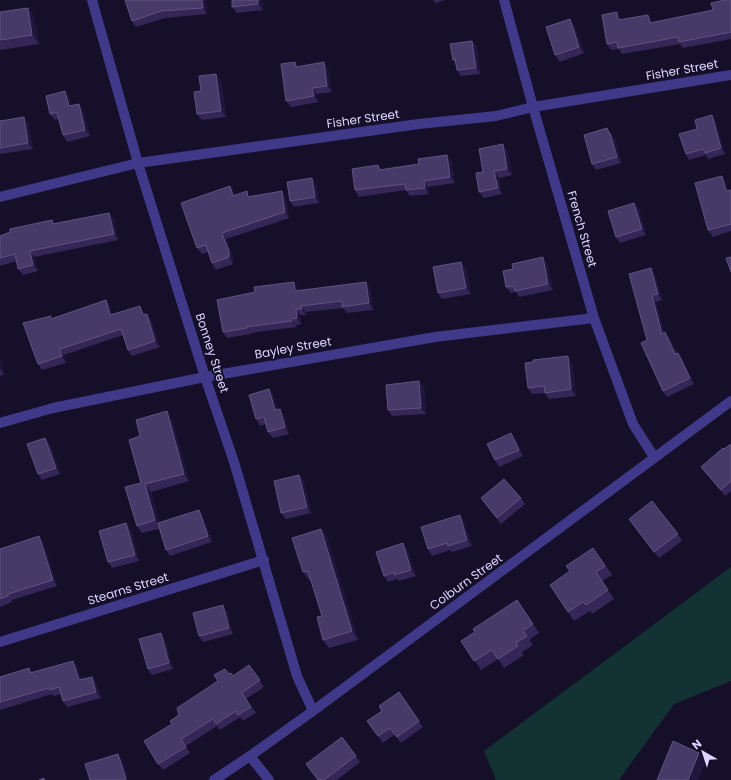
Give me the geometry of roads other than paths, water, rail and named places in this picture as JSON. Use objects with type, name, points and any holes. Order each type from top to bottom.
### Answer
[{"type":"street","name":"Bonney Street","points":[[92,0],[138,163],[234,462],[297,676],[313,711]]},
{"type":"street","name":"French Street","points":[[504,0],[533,107],[594,318],[633,424],[654,457]]},
{"type":"street","name":"Fisher Street","points":[[0,197],[138,163],[419,124],[496,116],[533,107],[731,75]]},
{"type":"street","name":"Bayley Street","points":[[0,423],[53,408],[206,376],[435,337],[594,318]]},
{"type":"street","name":"Colburn Street","points":[[214,780],[313,711],[731,401]]},
{"type":"street","name":"Stearns Street","points":[[0,642],[264,560]]},
{"type":"street","points":[[250,756],[269,780]]}]
